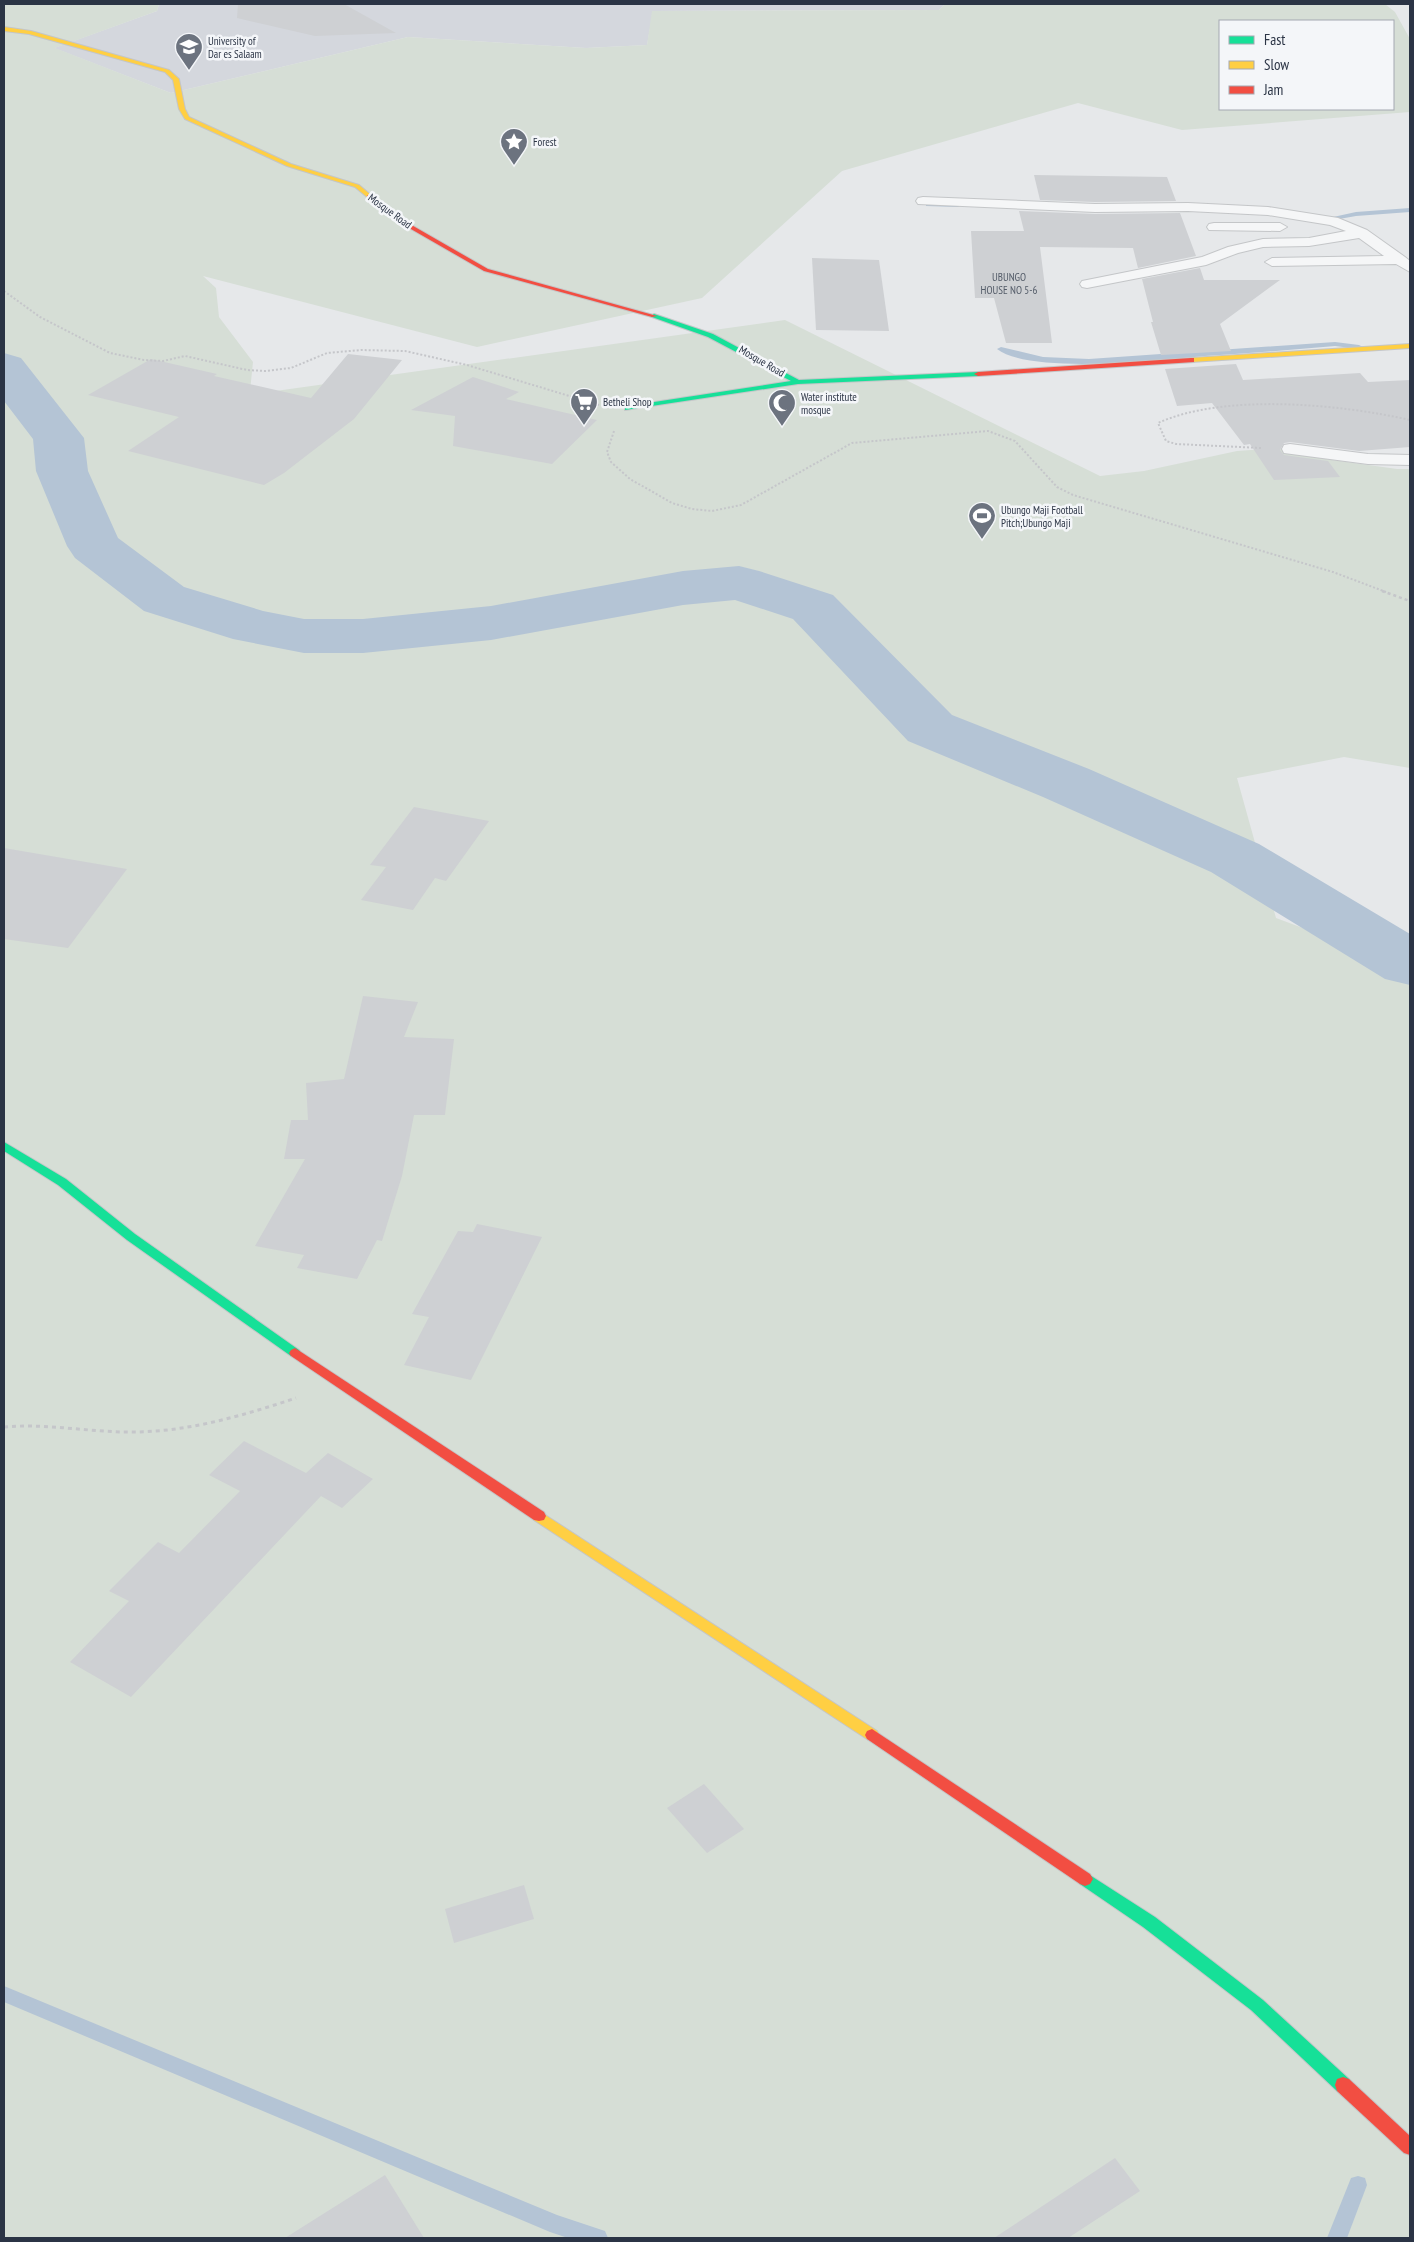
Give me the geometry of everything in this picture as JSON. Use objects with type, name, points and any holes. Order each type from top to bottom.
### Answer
[{"type":"street","name":"Mosque Road","points":[[4,29],[29,32],[167,71],[176,79],[182,109],[187,118],[289,165],[357,186],[399,220],[486,270],[677,322],[736,346],[798,382]]},
{"type":"street","points":[[628,408],[798,382],[981,374],[1344,352],[1410,346]]},
{"type":"street","points":[[4,1146],[62,1182],[131,1237],[337,1383],[842,1714],[1149,1922],[1257,2005],[1410,2147]]},
{"type":"lane","points":[[923,201],[1094,208],[1188,207],[1268,211],[1333,221],[1362,233],[1405,264]]},
{"type":"lane","points":[[1214,227],[1347,227]]},
{"type":"lane","points":[[1087,284],[1206,261],[1233,250],[1263,243],[1309,242],[1362,233]]},
{"type":"lane","points":[[1272,262],[1405,264]]},
{"type":"lane","points":[[1290,449],[1368,459],[1410,460]]},
{"type":"path","points":[[4,290],[40,317],[110,353],[144,360],[163,361],[185,356],[247,370],[265,371],[291,368],[327,353],[361,350],[405,351],[466,365],[598,405]]},
{"type":"path","points":[[1290,449],[1176,444],[1166,441],[1158,424],[1166,417],[1190,410],[1220,407],[1280,406],[1346,409],[1410,420]]},
{"type":"path","points":[[628,408],[611,437],[607,452],[611,462],[630,479],[672,502],[692,509],[712,511],[741,505],[852,443],[988,430],[1015,441],[1057,487],[1073,495],[1333,572],[1410,601]]},
{"type":"path","points":[[4,1427],[41,1425],[97,1431],[149,1432],[202,1423],[272,1406],[337,1383]]},
{"type":"shaded area","points":[[4,4],[159,4],[157,11],[55,48],[171,93],[408,37],[586,48],[647,45],[652,11],[939,10],[945,4],[1385,4],[1395,12],[1410,39],[1410,112],[1182,130],[1078,103],[842,171],[702,298],[477,347],[203,276],[216,288],[219,317],[253,362],[250,391],[240,396],[785,320],[1100,476],[1144,471],[1237,451],[1277,448],[1318,458],[1397,469],[1410,469],[1410,768],[1344,757],[1237,778],[1276,918],[1410,968],[1410,2238],[4,2238]]},
{"type":"shaded area","name":"University of Dar es Salaam","points":[[159,4],[945,4],[939,10],[653,11],[647,45],[586,48],[408,37],[171,93],[54,48],[157,11]]},
{"type":"building","points":[[238,4],[344,4],[396,33],[315,36],[237,18]]},
{"type":"building","points":[[1034,175],[1167,177],[1176,201],[1095,202],[1040,200]]},
{"type":"building","points":[[1019,211],[1095,214],[1180,213],[1196,256],[1138,268],[1133,248],[1040,247],[1052,343],[1006,343],[994,298],[975,298],[971,231],[1024,231]]},
{"type":"building","points":[[812,258],[879,260],[889,331],[816,330]]},
{"type":"building","points":[[1200,268],[1204,280],[1280,280],[1220,324],[1231,351],[1161,355],[1151,322],[1153,322],[1142,279]]},
{"type":"building","points":[[348,354],[402,360],[354,419],[284,473],[264,485],[128,451],[179,417],[88,395],[151,359],[217,374],[214,376],[311,398]]},
{"type":"building","points":[[1236,364],[1243,380],[1360,373],[1368,382],[1410,380],[1410,447],[1359,451],[1290,442],[1284,443],[1280,450],[1284,455],[1328,461],[1340,477],[1274,480],[1250,444],[1244,445],[1212,403],[1177,406],[1165,369]]},
{"type":"building","points":[[473,377],[519,392],[506,399],[597,420],[552,464],[453,446],[455,416],[411,410]]},
{"type":"building","points":[[414,807],[489,821],[446,881],[435,878],[413,910],[361,900],[386,867],[370,865]]},
{"type":"building","points":[[4,848],[127,869],[68,948],[4,939]]},
{"type":"building","points":[[363,996],[418,1002],[404,1037],[454,1039],[445,1115],[414,1115],[402,1176],[382,1241],[377,1240],[357,1279],[297,1268],[304,1255],[255,1246],[305,1159],[284,1159],[291,1120],[308,1120],[306,1083],[344,1079]]},
{"type":"building","points":[[477,1224],[542,1237],[471,1380],[404,1365],[429,1317],[412,1314],[458,1231],[473,1232]]},
{"type":"building","points":[[244,1441],[306,1473],[328,1453],[373,1479],[342,1508],[321,1496],[131,1697],[70,1662],[129,1601],[109,1591],[158,1542],[179,1553],[240,1491],[209,1475]]},
{"type":"building","points":[[704,1784],[744,1829],[707,1853],[667,1808]]},
{"type":"building","points":[[524,1885],[534,1919],[454,1943],[445,1909]]},
{"type":"building","points":[[1115,2158],[1140,2191],[1068,2238],[994,2238]]},
{"type":"building","points":[[385,2175],[424,2238],[285,2238]]},
{"type":"waterway","points":[[928,205],[958,205]]},
{"type":"waterway","points":[[1328,219],[1356,214],[1410,210]]},
{"type":"waterway","points":[[1001,349],[1043,359],[1089,362],[1335,344],[1359,347]]},
{"type":"waterway","points":[[4,368],[58,438],[62,471],[94,546],[164,599],[254,627],[304,636],[363,636],[491,623],[683,588],[739,583],[813,607],[930,728],[1066,783],[1235,858],[1410,964]]},
{"type":"waterway","points":[[4,1994],[557,2225],[598,2238]]},
{"type":"waterway","points":[[1337,2238],[1358,2185]]},
{"type":"traffic: fast","points":[[654,316],[710,336],[746,353],[798,382]]},
{"type":"traffic: fast","points":[[628,408],[798,382],[978,374]]},
{"type":"traffic: fast","points":[[4,1146],[62,1182],[131,1237],[295,1353]]},
{"type":"traffic: fast","points":[[1085,1879],[1149,1922],[1257,2005],[1343,2085]]},
{"type":"traffic: slow","points":[[4,29],[29,32],[167,71],[176,79],[182,109],[187,118],[289,165],[357,186],[369,196]]},
{"type":"traffic: slow","points":[[1191,360],[1410,346]]},
{"type":"traffic: slow","points":[[539,1516],[872,1735]]},
{"type":"traffic: jam","points":[[369,196],[399,220],[486,270],[654,316]]},
{"type":"traffic: jam","points":[[978,374],[1191,360]]},
{"type":"traffic: jam","points":[[295,1353],[539,1516]]},
{"type":"traffic: jam","points":[[872,1735],[1085,1879]]},
{"type":"traffic: jam","points":[[1343,2085],[1410,2147]]},
{"type":"place","name":"University of Dar es Salaam","points":[[189,71]]},
{"type":"place","name":"Forest","points":[[514,166]]},
{"type":"place","name":"Betheli Shop","points":[[584,426]]},
{"type":"place","name":"Water institute mosque","points":[[782,427]]},
{"type":"place","name":"Ubungo Maji Football Pitch;Ubungo Maji","points":[[982,540]]}]
